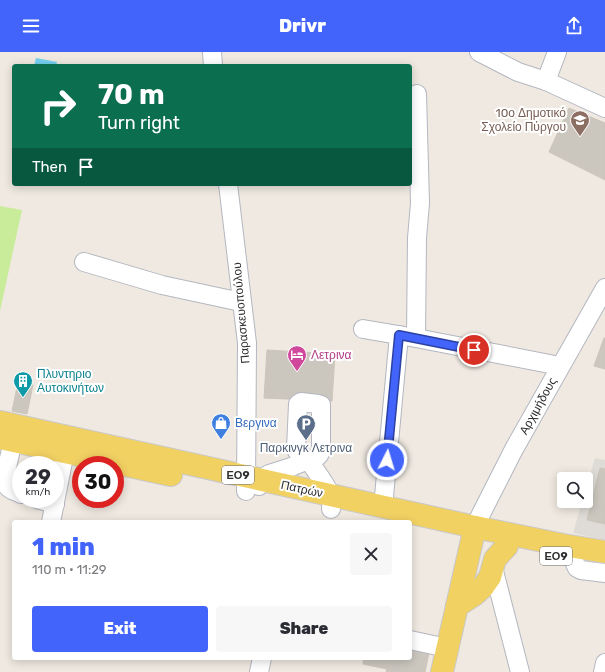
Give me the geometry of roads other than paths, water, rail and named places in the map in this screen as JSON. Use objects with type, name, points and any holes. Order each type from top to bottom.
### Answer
[{"type":"main road","name":"Πατρών","points":[[7,431],[474,533],[507,546],[605,564]]},
{"type":"main road","name":"Πατρών","points":[[412,526],[474,533],[605,552]]},
{"type":"main road","points":[[442,665],[474,533]]},
{"type":"main road","points":[[457,606],[483,587],[490,578],[495,559],[507,546]]},
{"type":"street","points":[[212,52],[213,64]]},
{"type":"street","points":[[479,52],[518,72],[546,81],[605,108]]},
{"type":"street","points":[[546,81],[557,52]]},
{"type":"street","points":[[416,338],[417,238],[420,204],[417,94]]},
{"type":"street","name":"Παρασκευοπούλου","points":[[228,186],[247,344],[252,485]]},
{"type":"street","points":[[84,262],[162,285],[241,302]]},
{"type":"street","name":"Αρχιμήδους","points":[[474,533],[481,514],[514,449],[605,288]]},
{"type":"street","points":[[363,330],[416,338],[560,366]]},
{"type":"street","points":[[388,514],[399,335]]},
{"type":"street","points":[[7,431],[4,480],[6,486],[12,490]]},
{"type":"street","points":[[64,456],[66,445]]},
{"type":"street","points":[[252,485],[272,473],[291,467],[312,466],[328,488],[331,502]]},
{"type":"street","points":[[51,520],[54,508]]},
{"type":"street","points":[[573,559],[577,568],[580,570],[605,573]]},
{"type":"street","points":[[493,566],[520,672]]},
{"type":"street","points":[[412,642],[442,665]]},
{"type":"street","points":[[260,672],[262,660]]},
{"type":"street","points":[[603,672],[605,662]]},
{"type":"water","points":[[36,58],[57,62],[56,64],[34,64]]},
{"type":"place","name":"10ο Δημοτικό Σχολείο Πύργου","points":[[580,137]]},
{"type":"place","name":"Λετρινα","points":[[297,372]]},
{"type":"place","name":"Πλυντηριο Αυτοκινήτων","points":[[23,398]]},
{"type":"place","name":"Βεργινα","points":[[221,440]]},
{"type":"place","name":"Παρκινγκ Λετρινα","points":[[306,441]]}]
